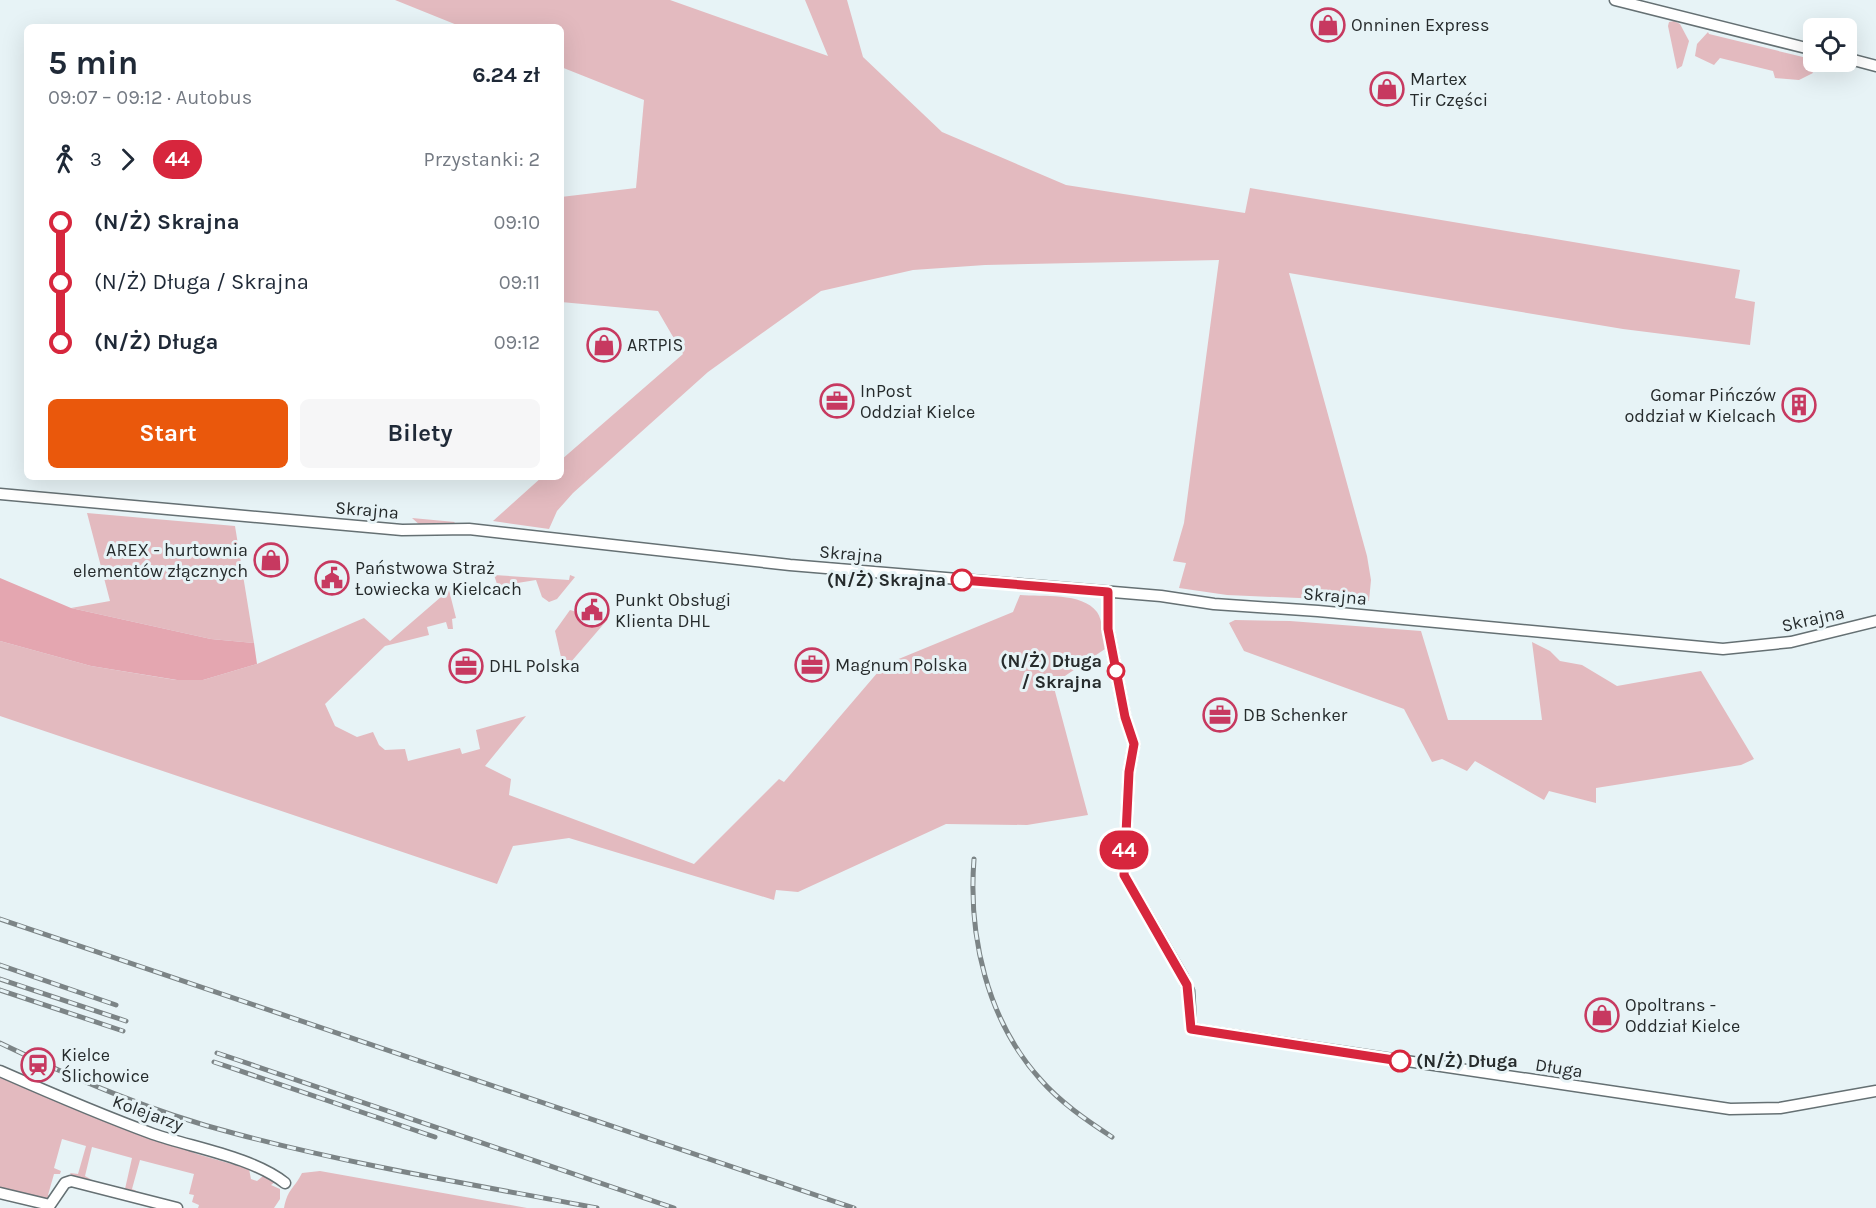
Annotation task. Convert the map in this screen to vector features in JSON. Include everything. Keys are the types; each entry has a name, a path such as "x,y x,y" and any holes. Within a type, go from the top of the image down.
{"street":[{"path":"1616,0 1803,47"},
{"path":"1857,61 1876,66"},
{"name":"Skrajna","path":"0,494 402,530 469,529 790,565 1723,649 1791,642 1876,621"},
{"name":"Długa","path":"1108,592 1108,629 1125,717 1134,744 1129,772 1124,875 1187,985 1191,1029 1730,1109 1780,1108 1876,1091"},
{"name":"Kolejarzy","path":"0,1071 126,1124 241,1161 273,1174 285,1184"},
{"path":"0,1193 47,1205 55,1200 65,1183 71,1181 177,1208"}],"shaded area":[{"path":"395,0 670,0 828,56 805,0 847,0 863,57 942,132 1066,185 1245,213 1250,188 1740,270 1735,298 1755,302 1750,345 1623,329 1289,273 1367,556 1371,580 1369,601 1227,595 1179,588 1186,563 1173,561 1184,523 1219,260 985,265 913,270 821,291 708,372 573,493 557,511 549,529 493,521 539,480 564,480 564,457 683,354 658,311 564,302 564,197 636,188 644,100 564,68 564,24 455,24"},
{"path":"1674,21 1680,24 1689,41 1682,66 1677,69 1668,26 1669,22"},
{"path":"1708,32 1803,57 1803,72 1813,73 1799,80 1775,78 1773,71 1720,58 1714,65 1695,56 1697,44"},
{"path":"87,513 235,526 254,643 211,639 71,608 110,601"},
{"path":"412,518 455,522 421,526"},
{"path":"494,575 569,580 570,575 575,577 557,599 549,602 542,597 536,580 499,586 502,599"},
{"path":"0,578 71,608 211,639 254,643 257,664 203,680 177,680 91,666 0,641"},
{"path":"449,590 456,618 452,619 453,629 448,629 446,622 427,627 429,635 385,646 325,704 335,726 357,737 373,732 379,745 385,750 405,749 408,761 460,748 462,754 480,749 476,730 526,716 485,766 511,779 509,795 694,864 779,779 784,782 884,665 1013,612 1020,595 1072,598 1082,601 1099,615 1105,649 1053,684 1088,815 1027,825 946,824 798,892 776,890 774,900 569,838 513,846 497,884 0,716 0,641 91,666 176,680 203,680 257,664 364,618 390,641"},
{"path":"570,610 580,613 592,623 601,613 608,619 564,670 555,631"},
{"path":"1235,620 1290,621 1421,631 1448,720 1542,720 1532,642 1550,651 1560,661 1582,665 1617,686 1701,671 1754,759 1741,765 1596,788 1596,803 1549,791 1544,800 1475,761 1467,771 1442,759 1432,762 1404,709 1244,651 1229,623"},
{"path":"0,1077 197,1154 249,1169 251,1179 257,1181 263,1176 275,1182 271,1185 280,1189 280,1199 274,1208 198,1208 199,1205 192,1202 194,1195 189,1194 194,1174 140,1160 132,1189 139,1192 125,1189 132,1158 92,1147 85,1176 92,1180 72,1176 70,1173 78,1174 86,1146 62,1139 54,1168 61,1171 60,1174 54,1174 48,1195 53,1197 49,1200 0,1188"},
{"path":"320,1171 527,1208 284,1208 289,1192 302,1173"}],"railway":[{"path":"974,859 974,918 978,947 994,1004 1006,1031 1040,1079 1074,1110 1112,1137"},
{"path":"0,919 854,1208"},
{"path":"0,965 116,1005"},
{"path":"0,979 126,1021"},
{"path":"0,990 123,1031"},
{"path":"0,1043 114,1094 203,1125 369,1165 597,1208"},
{"path":"217,1053 674,1208"},
{"path":"214,1062 435,1137"}],"bus line":[{"name":"44","path":"962,580 1108,592 1108,629 1125,717 1134,744 1129,766 1129,798 1123,854 1124,875 1129,888 1184,977 1189,992 1191,1029 1400,1061"}],"place":[{"name":"Onninen Express","path":"1328,25"},
{"name":"Martex Tir Części","path":"1387,89"},
{"name":"ARTPIS","path":"604,345"},
{"name":"InPost Oddział Kielce","path":"837,401"},
{"name":"Gomar Pińczów oddział w Kielcach","path":"1799,405"},
{"name":"AREX - hurtownia elementów złącznych","path":"271,560"},
{"name":"Państwowa Straż Łowiecka w Kielcach","path":"332,578"},
{"name":"(N/Ż) Skrajna","path":"962,580"},
{"name":"Punkt Obsługi Klienta DHL","path":"592,610"},
{"name":"Magnum Polska","path":"812,665"},
{"name":"DHL Polska","path":"466,666"},
{"name":"(N/Ż) Długa / Skrajna","path":"1116,671"},
{"name":"DB Schenker","path":"1220,715"},
{"name":"Opoltrans - Oddział Kielce","path":"1602,1015"},
{"name":"(N/Ż) Długa","path":"1400,1061"},
{"name":"Kielce Ślichowice","path":"38,1065"}]}
